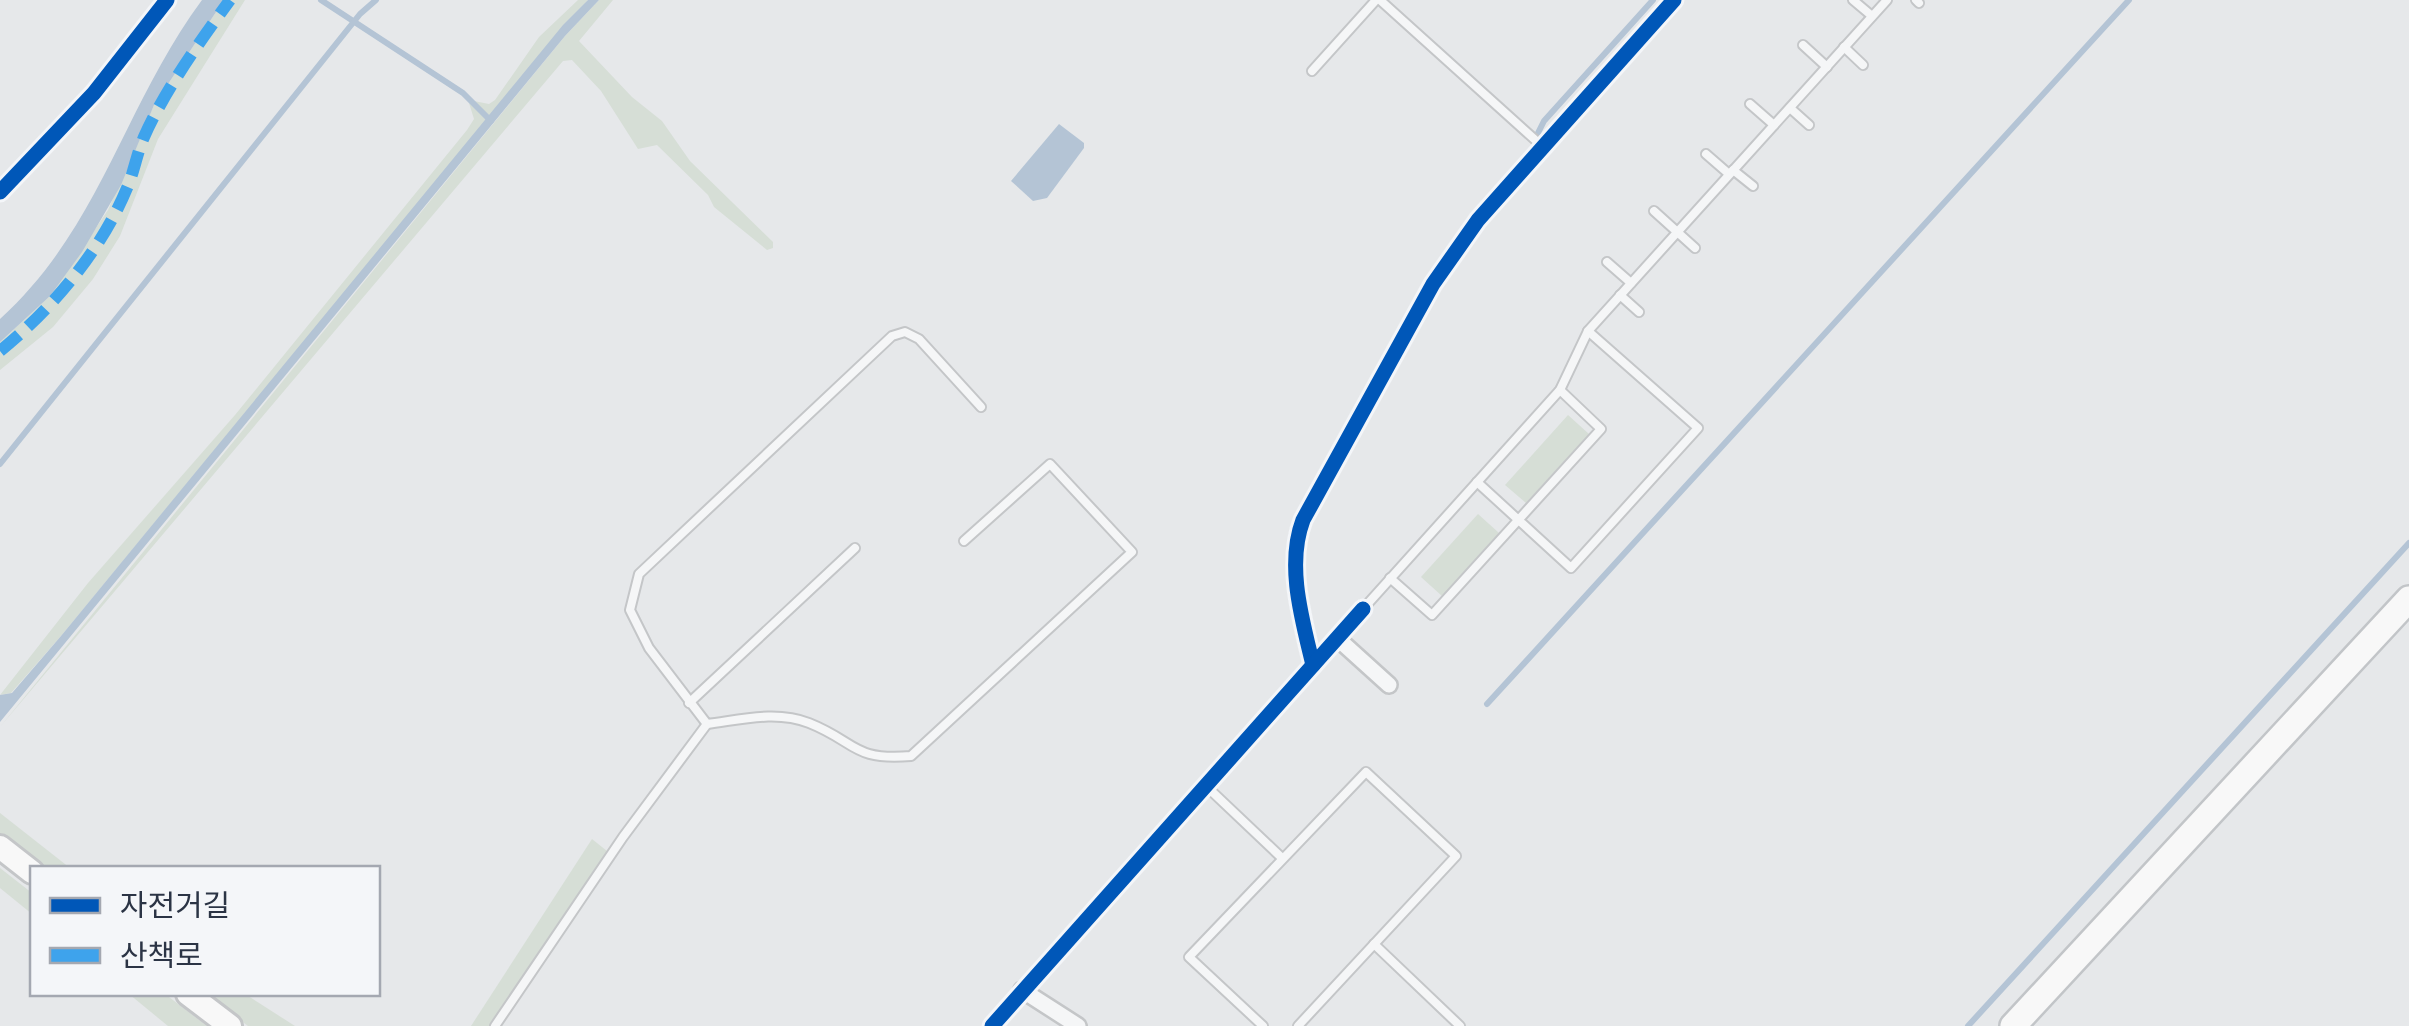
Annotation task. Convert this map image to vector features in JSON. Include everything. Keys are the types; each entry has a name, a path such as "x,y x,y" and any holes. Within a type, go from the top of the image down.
{"main road":[{"path":"2013,1026 2409,599"},
{"path":"0,847 30,870"},
{"path":"191,996 230,1026"}],"street":[{"path":"0,192 94,93 168,0"},
{"path":"1313,665 1301,615 1294,543 1303,520 1433,284 1495,199 1674,0"},
{"path":"992,1026 1362,609"},
{"path":"1336,638 1389,685"},
{"path":"1022,990 1052,1019 1078,1026"}],"lane":[{"path":"1312,71 1378,0 1542,146"},
{"path":"1853,0 1872,16"},
{"path":"1362,609 1560,390 1588,331 1887,0"},
{"path":"1803,46 1827,67"},
{"path":"1844,47 1863,65"},
{"path":"1750,104 1774,125"},
{"path":"1790,108 1809,126"},
{"path":"1706,154 1753,186"},
{"path":"1654,212 1695,248"},
{"path":"1607,262 1631,283"},
{"path":"1620,295 1639,312"},
{"path":"1477,482 1571,568 1698,428 1588,331"},
{"path":"707,724 648,648 630,610 640,574 892,336 904,332 919,339 980,407"},
{"path":"1390,578 1432,614 1518,520 1600,429 1560,390"},
{"path":"496,1026 623,837 707,724 773,716 808,722 874,759 911,756 1132,552 1050,464 964,541"},
{"path":"689,703 856,548"},
{"path":"1263,1026 1189,957 1366,772 1456,856 1298,1026"},
{"path":"1205,785 1282,858"},
{"path":"1374,944 1460,1026"}],"shaded area":[{"path":"224,0 245,0 158,139 120,236 93,279 53,327 0,370 0,342 50,296 108,210 154,105"},
{"path":"578,0 588,0 490,117 474,101 489,104 495,100 539,37"},
{"path":"599,0 613,0 579,41 632,97 662,121 690,161 773,242 773,248 767,250 714,207 708,195 657,145 638,149 601,91 572,60 563,61 0,727 565,36"},
{"path":"469,103 487,120 61,636 11,693 0,695 88,583 235,415 467,130 474,119"},
{"path":"1568,415 1589,434 1526,503 1505,485"},
{"path":"1478,514 1499,533 1442,596 1421,577"},
{"path":"0,813 67,866 40,866 0,835"},
{"path":"592,839 607,851 489,1026 471,1026"},
{"path":"0,868 30,891 30,912 0,888"},
{"path":"131,996 168,996 207,1026 168,1026"},
{"path":"209,996 248,996 295,1026 248,1026"}],"water":[{"path":"202,0 224,0 154,105 121,185 82,252 50,296 0,342 0,319 63,245 151,82"},
{"path":"588,0 599,0 565,36 0,722 0,695 12,693 61,636 563,25"},
{"path":"1059,124 1084,143 1084,148 1047,198 1033,201 1011,181"}],"waterway":[{"path":"321,0 463,93 491,121"},
{"path":"0,464 360,14 376,0"},
{"path":"1538,133 1544,121 1653,0"},
{"path":"1487,704 2129,0"},
{"path":"1968,1026 2409,543"}],"marked path":[{"path":"0,351 56,298 104,234 162,101 230,0"}],"cycle path":[{"path":"0,192 94,93 167,0"},
{"path":"1313,665 1296,574 1303,520 1433,284 1478,220 1674,0"},
{"path":"992,1026 1363,609"}]}
